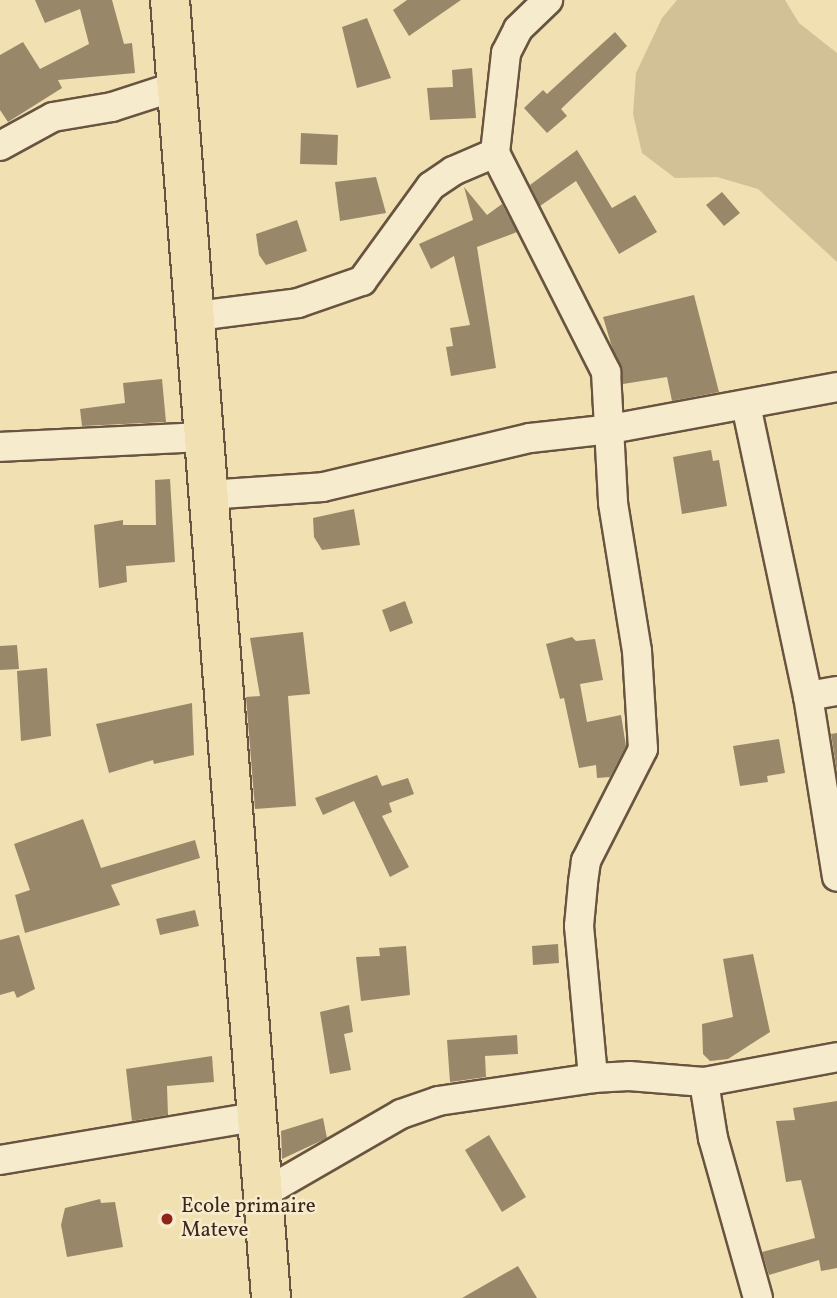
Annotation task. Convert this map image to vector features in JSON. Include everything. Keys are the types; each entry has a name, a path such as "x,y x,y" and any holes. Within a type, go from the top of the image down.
{"highway":[{"path":"170,0 180,85 207,495 259,1196 271,1298"}],"street":[{"path":"548,0 519,29 506,53 495,153 606,372 611,429 612,503 637,651 644,738 640,760 586,861 579,926 593,1078"},
{"path":"0,146 53,117 112,107 180,85"},
{"path":"197,316 298,303 362,281 431,186 460,167 495,153"},
{"path":"207,495 323,487 530,438 611,429 837,387"},
{"path":"746,405 808,696 837,877"},
{"path":"0,447 204,437"},
{"path":"808,696 837,691"},
{"path":"259,1196 401,1114 479,1091 629,1076 704,1082 837,1057"},
{"path":"704,1082 713,1138 758,1298"},
{"path":"0,1160 254,1116"}],"shaded area":[{"path":"677,0 785,0 799,23 837,53 837,262 758,189 717,177 675,178 642,153 633,114 636,73 662,18"}],"building":[{"path":"35,0 112,0 124,44 132,43 135,73 58,80 62,88 8,122 0,110 0,55 23,42 40,69 89,44 80,9 45,23"},
{"path":"407,0 461,0 409,36 393,10"},
{"path":"367,18 391,78 357,88 342,27"},
{"path":"615,32 627,46 561,109 567,116 547,133 524,108 543,90 547,94"},
{"path":"472,68 476,118 430,120 427,88 453,87 452,70"},
{"path":"301,133 338,135 337,165 300,164"},
{"path":"577,150 612,208 635,195 657,232 619,254 576,181 540,206 530,185"},
{"path":"376,177 386,213 340,221 335,182"},
{"path":"464,187 487,215 502,204 517,232 477,247 496,368 451,376 446,347 453,346 450,328 470,325 454,256 431,269 419,244 473,220"},
{"path":"722,192 740,213 724,226 706,205"},
{"path":"297,220 307,251 266,265 259,255 256,234"},
{"path":"694,295 719,392 672,401 667,377 623,384 603,317"},
{"path":"162,379 166,422 82,426 80,409 125,403 123,383"},
{"path":"711,450 713,461 719,460 727,506 682,514 673,457"},
{"path":"170,479 175,562 126,566 127,582 99,588 94,525 123,520 123,525 156,525 155,480"},
{"path":"354,509 360,545 322,550 314,537 313,518"},
{"path":"405,601 413,623 390,632 382,610"},
{"path":"303,632 310,694 288,696 296,806 255,809 246,697 260,696 250,638"},
{"path":"572,637 576,641 595,639 603,680 580,684 587,722 621,715 626,746 610,777 597,778 596,765 579,768 564,698 560,699 546,644"},
{"path":"17,645 19,669 0,670 0,646"},
{"path":"47,668 51,736 21,741 17,671"},
{"path":"192,703 194,755 154,764 153,760 109,773 96,724"},
{"path":"837,733 837,772 831,734"},
{"path":"779,739 785,773 767,776 768,782 740,786 733,746"},
{"path":"377,775 382,786 408,778 414,794 389,803 392,812 382,816 409,867 390,877 354,801 323,815 315,798"},
{"path":"83,819 101,868 195,840 200,858 111,885 120,905 25,933 15,895 30,890 14,844"},
{"path":"195,910 199,926 160,935 156,919"},
{"path":"19,935 35,989 17,998 14,991 0,995 0,940"},
{"path":"558,944 559,963 533,965 532,946"},
{"path":"406,946 410,995 361,1001 356,957 380,956 379,948"},
{"path":"753,954 770,1032 728,1059 710,1061 703,1054 702,1024 733,1017 723,959"},
{"path":"349,1005 353,1032 344,1034 351,1070 330,1074 320,1012"},
{"path":"517,1035 518,1054 485,1056 486,1077 450,1082 447,1040"},
{"path":"212,1056 214,1082 167,1086 168,1115 132,1121 126,1069"},
{"path":"837,1101 837,1268 821,1271 819,1260 769,1275 762,1252 815,1238 801,1180 786,1182 776,1121 795,1120 793,1108"},
{"path":"323,1118 327,1138 282,1159 281,1131"},
{"path":"489,1135 526,1197 502,1212 465,1150"},
{"path":"100,1199 101,1203 115,1202 123,1247 67,1257 61,1225 65,1208"},
{"path":"518,1266 537,1298 462,1298"}],"place":[{"name":"Ecole primaire Mateve","path":"167,1219"}]}
